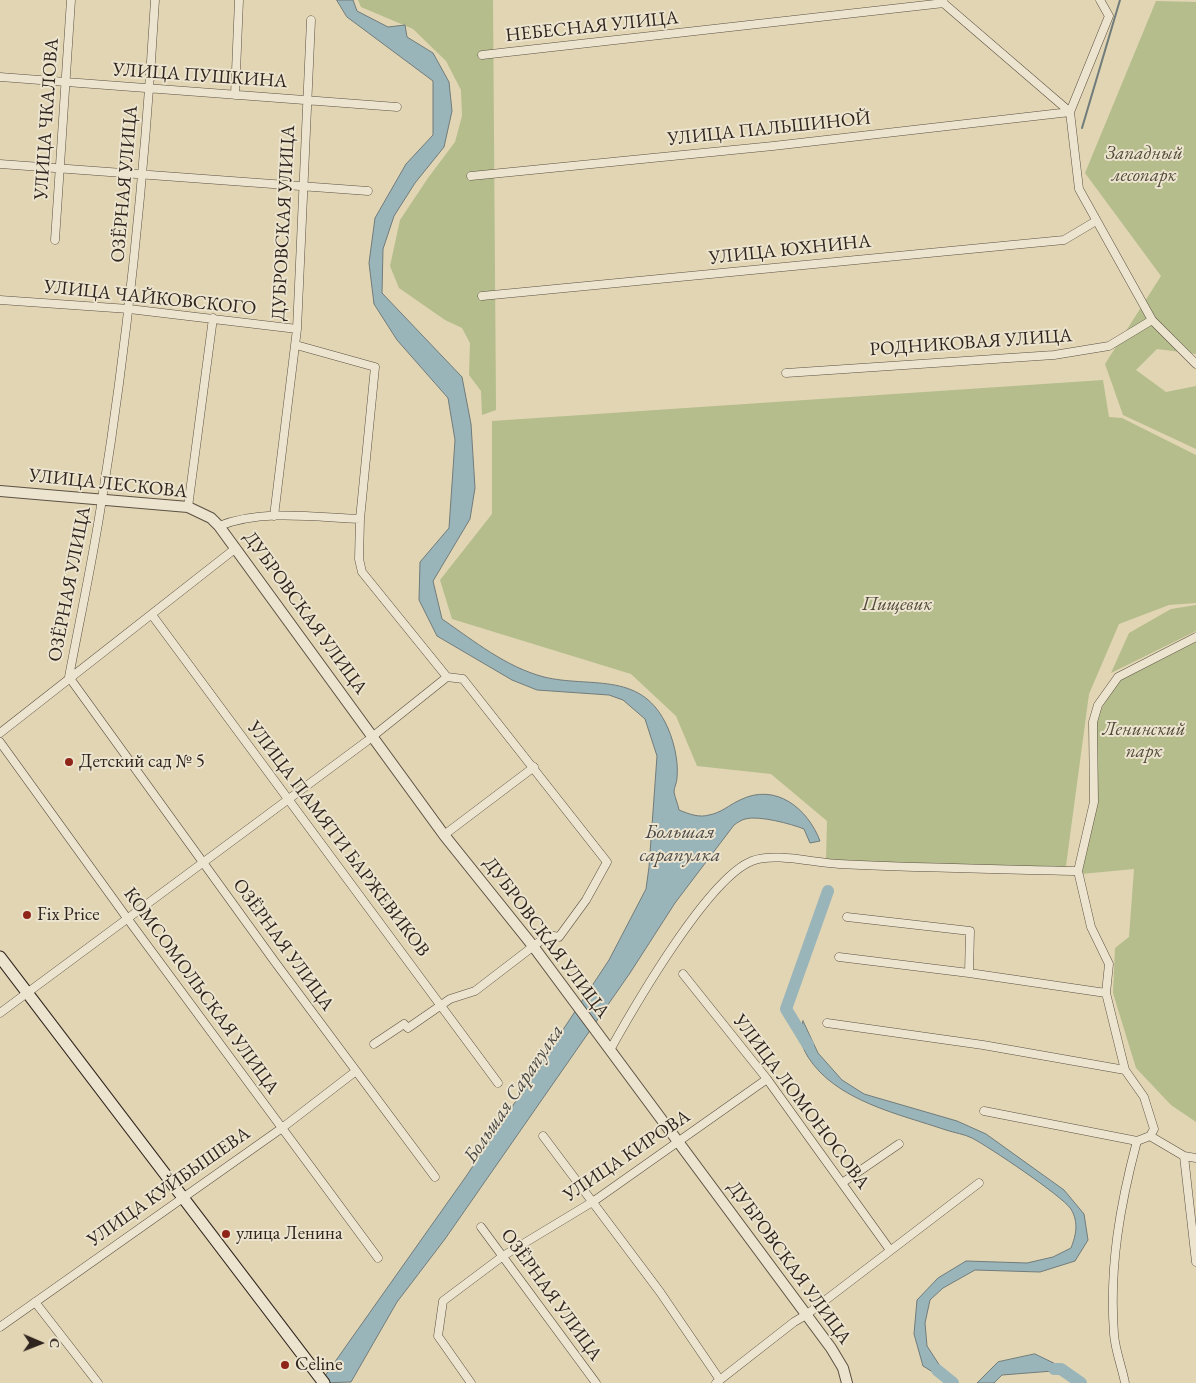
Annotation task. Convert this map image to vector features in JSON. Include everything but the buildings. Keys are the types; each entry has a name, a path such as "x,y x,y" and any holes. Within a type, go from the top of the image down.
{"main road":[{"path":"0,957 324,1383"}],"street":[{"name":"УЛИЦА ЧКАЛОВА","path":"55,240 71,0"},
{"name":"ОЗЁРНАЯ УЛИЦА","path":"155,0 144,176 129,309 102,499 69,677 202,862 435,1177"},
{"path":"235,95 238,0"},
{"path":"1100,0 1108,16 1070,112 1079,189 1152,320 1196,364"},
{"path":"942,2 1070,112"},
{"name":"НЕБЕСНАЯ УЛИЦА","path":"482,56 942,2"},
{"name":"ДУБРОВСКАЯ УЛИЦА","path":"274,516 296,345 311,20"},
{"name":"УЛИЦА ПУШКИНА","path":"0,77 397,107"},
{"name":"УЛИЦА ПАЛЬШИНОЙ","path":"471,176 773,146 1070,112"},
{"path":"0,164 368,191"},
{"name":"УЛИЦА ЮХНИНА","path":"482,296 1064,240 1096,221"},
{"name":"УЛИЦА ЧАЙКОВСКОГО","path":"0,300 129,309 297,329"},
{"path":"188,507 213,318"},
{"name":"РОДНИКОВАЯ УЛИЦА","path":"786,372 1054,355 1108,346 1152,320"},
{"path":"296,345 374,367 360,519 359,559 362,572 447,677 463,679 608,862 586,900 559,936 548,935 475,991 450,999 408,1028 404,1024 374,1044"},
{"name":"УЛИЦА ЛЕСКОВА","path":"0,491 188,507 210,518"},
{"path":"219,526 237,519 274,516 360,519"},
{"name":"ДУБРОВСКАЯ УЛИЦА","path":"210,518 219,526 236,548 444,835 533,946 806,1314 843,1368 847,1383"},
{"path":"0,732 236,548"},
{"name":"УЛИЦА ПАМЯТИ БАРЖЕВИКОВ","path":"152,615 498,1083"},
{"path":"984,1111 1137,1141 1150,1136 1154,1129 1144,1098 1125,1070 1106,993 1109,964 1091,928 1078,871 1094,802 1093,722 1098,705 1118,677 1196,637"},
{"path":"0,1013 373,737 447,677"},
{"name":"КОМСОМОЛЬСКАЯ УЛИЦА","path":"0,742 126,918 378,1258"},
{"path":"444,835 534,768"},
{"path":"607,1047 704,905 733,874 751,861 770,858 838,864 1078,871"},
{"path":"847,918 970,931 969,973"},
{"path":"839,957 969,973 1106,993"},
{"name":"УЛИЦА ЛОМОНОСОВА","path":"683,974 767,1079 890,1250"},
{"path":"827,1023 974,1044 1125,1070"},
{"name":"УЛИЦА КУЙБЫШЕВА","path":"0,1327 282,1128 356,1071"},
{"name":"УЛИЦА КИРОВА","path":"503,1256 594,1201 767,1079"},
{"path":"543,1136 594,1201 718,1382 794,1322 979,1183"},
{"path":"1150,1136 1184,1156 1196,1158"},
{"path":"1125,1383 1114,1336 1112,1268 1122,1197 1137,1141"},
{"path":"842,1183 899,1144"},
{"path":"1184,1156 1196,1262"},
{"name":"ОЗЁРНАЯ УЛИЦА","path":"481,1227 596,1383"},
{"path":"471,1383 438,1336 443,1301 503,1256"},
{"path":"34,1302 94,1382"}],"green space":[{"path":"358,0 493,0 496,410 482,415 481,391 469,375 470,343 462,328 445,320 399,288 390,266 400,220 455,142 462,116 461,90 446,61 413,29 361,7"},
{"name":"Западный лесопарк","path":"1156,1 1196,2 1196,354 1157,349 1136,370 1166,392 1196,386 1196,449 1123,415 1105,364 1161,276 1085,173"},
{"name":"Пищевик","path":"1103,380 1109,417 1122,418 1196,455 1196,603 1169,605 1119,624 1089,694 1065,873 826,859 827,821 771,774 697,766 676,716 631,674 452,619 440,580 492,514 492,421"},
{"path":"1196,605 1196,631 1111,673 1129,633 1171,609"},
{"name":"Ленинский парк","path":"1196,641 1196,1122 1171,1105 1136,1068 1113,993 1115,948 1129,937 1134,869 1081,874 1094,813 1092,725 1118,680"}],"water":[{"name":"Большая сарапулка","path":"337,0 353,0 357,11 388,27 405,25 407,37 433,53 449,82 452,111 444,147 415,183 394,216 383,249 382,293 462,377 471,424 475,488 470,519 433,581 442,619 503,660 530,673 561,680 612,684 627,688 641,695 654,706 671,735 677,764 677,780 674,792 679,810 705,816 717,813 753,795 766,794 789,802 799,809 815,829 820,841 810,843 804,829 775,821 751,818 744,819 734,825 675,903 630,973 445,1239 397,1302 351,1382 320,1383 467,1175 609,960 646,889 657,756 645,719 623,700 609,695 537,690 512,680 437,636 419,600 420,562 449,528 455,440 448,398 397,340 374,304 369,263 375,218 406,164 433,135 433,81 347,17"},
{"path":"803,1021 818,1053 842,1080 864,1094 957,1121 986,1134 1064,1190 1084,1214 1088,1240 1075,1261 1040,1272 975,1270 943,1288 930,1300 925,1323 927,1346 951,1383 923,1366 914,1334 917,1300 938,1278 966,1261 1027,1263 1053,1257 1071,1248 1076,1229 1074,1214 1065,1202 1040,1183 972,1138 870,1104 835,1085 820,1072 806,1053 800,1035"},
{"path":"1035,1354 1070,1371 1066,1378 1053,1371 1002,1375 994,1383 977,1383 998,1362"}],"waterway":[{"path":"1082,128 1120,0"},
{"name":"Большая Сарапулка","path":"808,1045 786,1009 828,891"},
{"name":"Большая Сарапулка","path":"1054,1369 1061,1369 1081,1383"},
{"name":"Большая Сарапулка","path":"937,1370 953,1383"}],"place":[{"name":"Детский сад № 5","path":"69,762"},
{"name":"Fix Price","path":"27,915"},
{"name":"улица Ленина","path":"226,1234"},
{"name":"Celine","path":"285,1365"}]}
